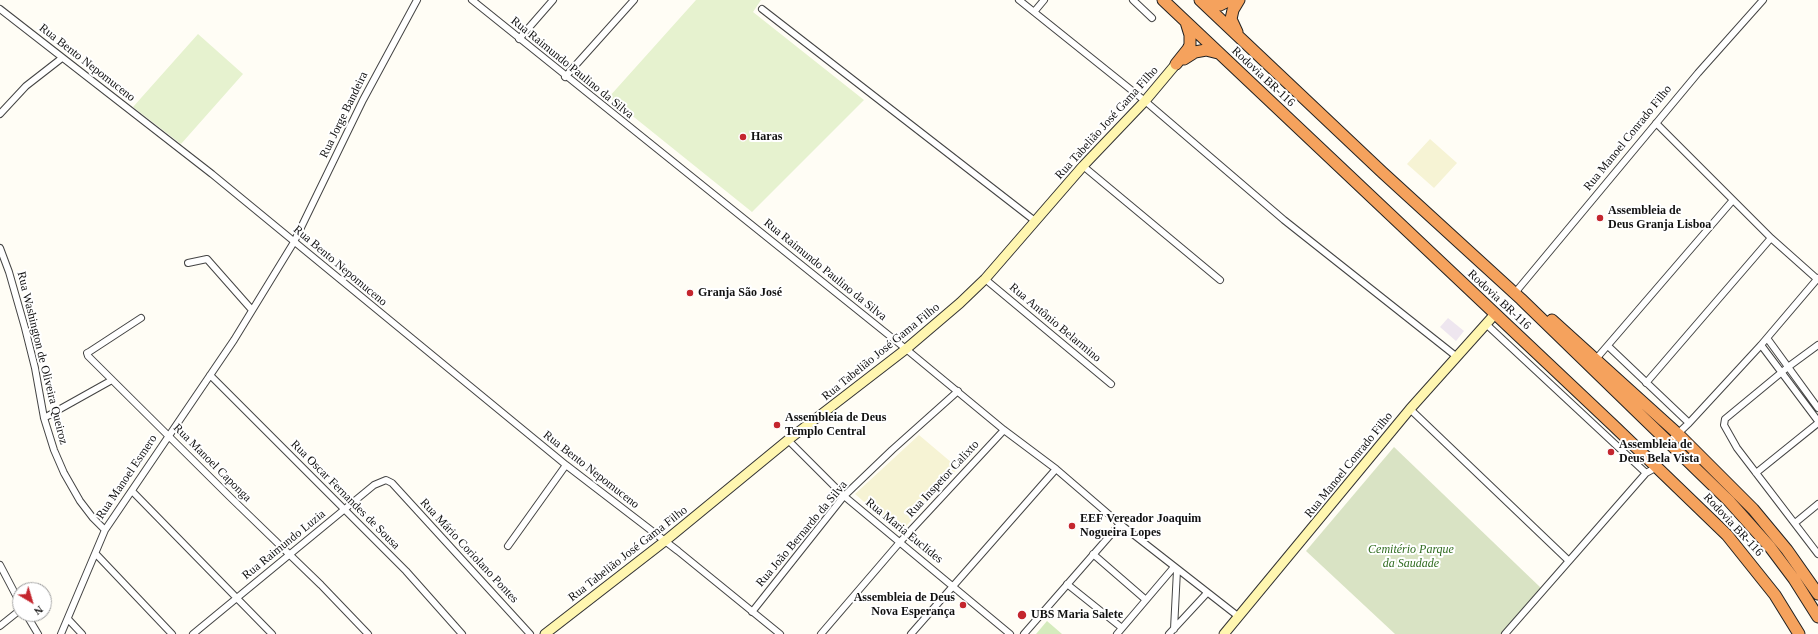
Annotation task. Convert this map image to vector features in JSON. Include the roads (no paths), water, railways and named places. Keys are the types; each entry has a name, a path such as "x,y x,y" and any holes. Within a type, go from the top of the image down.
{"highway":[{"name":"Rodovia BR-116","path":"1163,0 1657,467 1741,550 1775,595 1799,634"},
{"path":"1201,1 1220,5 1230,0"},
{"path":"1239,0 1233,10 1231,19 1240,38"},
{"name":"Rodovia BR-116","path":"1201,1 1376,166 1518,296 1669,442 1747,520 1794,579 1818,617"},
{"path":"1176,64 1190,45 1190,35 1186,22"},
{"path":"1176,64 1195,52 1206,50 1219,53"},
{"path":"1518,296 1552,320 1596,358 1678,434 1767,525 1818,594"}],"street":[{"name":"Rua Jorge Bandeira","path":"294,242 362,100 417,0"},
{"name":"Rua Raimundo Paulino da Silva","path":"472,0 565,77 906,349 1004,430 1056,469 1120,524 1239,617"},
{"path":"519,39 553,0"},
{"path":"565,77 634,0"},
{"path":"1019,0 1145,100 1284,220 1457,357"},
{"path":"1034,12 1044,0"},
{"path":"1132,0 1152,18"},
{"name":"Rua Manoel Conrado Filho","path":"1518,296 1656,123 1763,0"},
{"name":"Rua Bento Nepomuceno","path":"0,9 212,174 566,465 665,541 780,634"},
{"path":"762,9 1034,221"},
{"path":"0,114 26,86 62,58"},
{"name":"Rua Tabelião José Gama Filho","path":"545,634 665,541 788,440 906,349 960,303 985,279 1034,221 1176,64"},
{"path":"1656,123 1771,238 1817,278 1761,345 1689,423 1669,442"},
{"path":"1083,166 1220,280"},
{"path":"1596,358 1608,346 1733,200"},
{"path":"1646,383 1771,238"},
{"name":"Rua Manoel Esmero","path":"61,634 105,530 210,375 294,242"},
{"name":"Rua Washington de Oliveira Queiroz","path":"0,248 9,272 27,335 35,368 44,418 54,450 64,473 88,512 105,530"},
{"path":"188,263 207,259 252,310"},
{"name":"Rua Antônio Belarmino","path":"985,279 1111,384"},
{"name":"Rua Manoel Conrado Filho","path":"1224,634 1410,409 1495,314"},
{"name":"Rua Manoel Caponga","path":"141,318 87,353 88,356 338,601 368,634"},
{"path":"1486,324 1646,473"},
{"path":"1767,338 1818,408"},
{"path":"1756,474 1818,422 1761,345"},
{"path":"1818,345 1788,367 1725,419 1724,422 1730,438 1818,554"},
{"path":"1608,346 1689,423"},
{"name":"Rua Oscar Fernandes de Sousa","path":"210,375 406,571 462,634"},
{"path":"44,418 112,380"},
{"name":"Rua João Bernardo da Silva","path":"752,612 844,496 892,450 958,391"},
{"path":"1410,409 1569,561"},
{"name":"Rua Inspetor Calixto","path":"821,634 900,542 1004,430"},
{"name":"Rua Maria Euclides","path":"788,440 844,496 1010,634"},
{"path":"508,546 566,465"},
{"path":"1505,634 1646,473 1657,467"},
{"path":"911,634 1056,469"},
{"name":"Rua Raimundo Luzia","path":"193,634 378,482 386,480 392,483"},
{"name":"Rua Mário Coriolano Pontes","path":"392,483 530,634"},
{"path":"132,491 272,634"},
{"path":"1795,523 1818,504"},
{"path":"1024,634 1120,524"},
{"path":"96,554 172,634"},
{"path":"1093,554 1146,600"},
{"path":"0,565 12,588"},
{"path":"1117,634 1176,568"},
{"path":"1174,629 1176,568"},
{"path":"1067,584 1122,628"},
{"path":"1169,634 1207,593"},
{"path":"0,626 12,616"},
{"path":"68,618 82,634"},
{"path":"31,622 38,634"}],"place":[{"name":"Haras","path":"743,137"},
{"name":"Assembleia de Deus Granja Lisboa","path":"1600,218"},
{"name":"Granja São José","path":"690,293"},
{"name":"Assembleia de Deus Templo Central","path":"777,425"},
{"name":"Assembleia de Deus Bela Vista","path":"1611,452"},
{"name":"EEF Vereador Joaquim Nogueira Lopes","path":"1072,526"},
{"name":"Assembleia de Deus Nova Esperança","path":"963,605"},
{"name":"UBS Maria Salete","path":"1022,615"}],"park label":[{"name":"Cemitério Parque da Saudade","path":"1411,557"}]}
